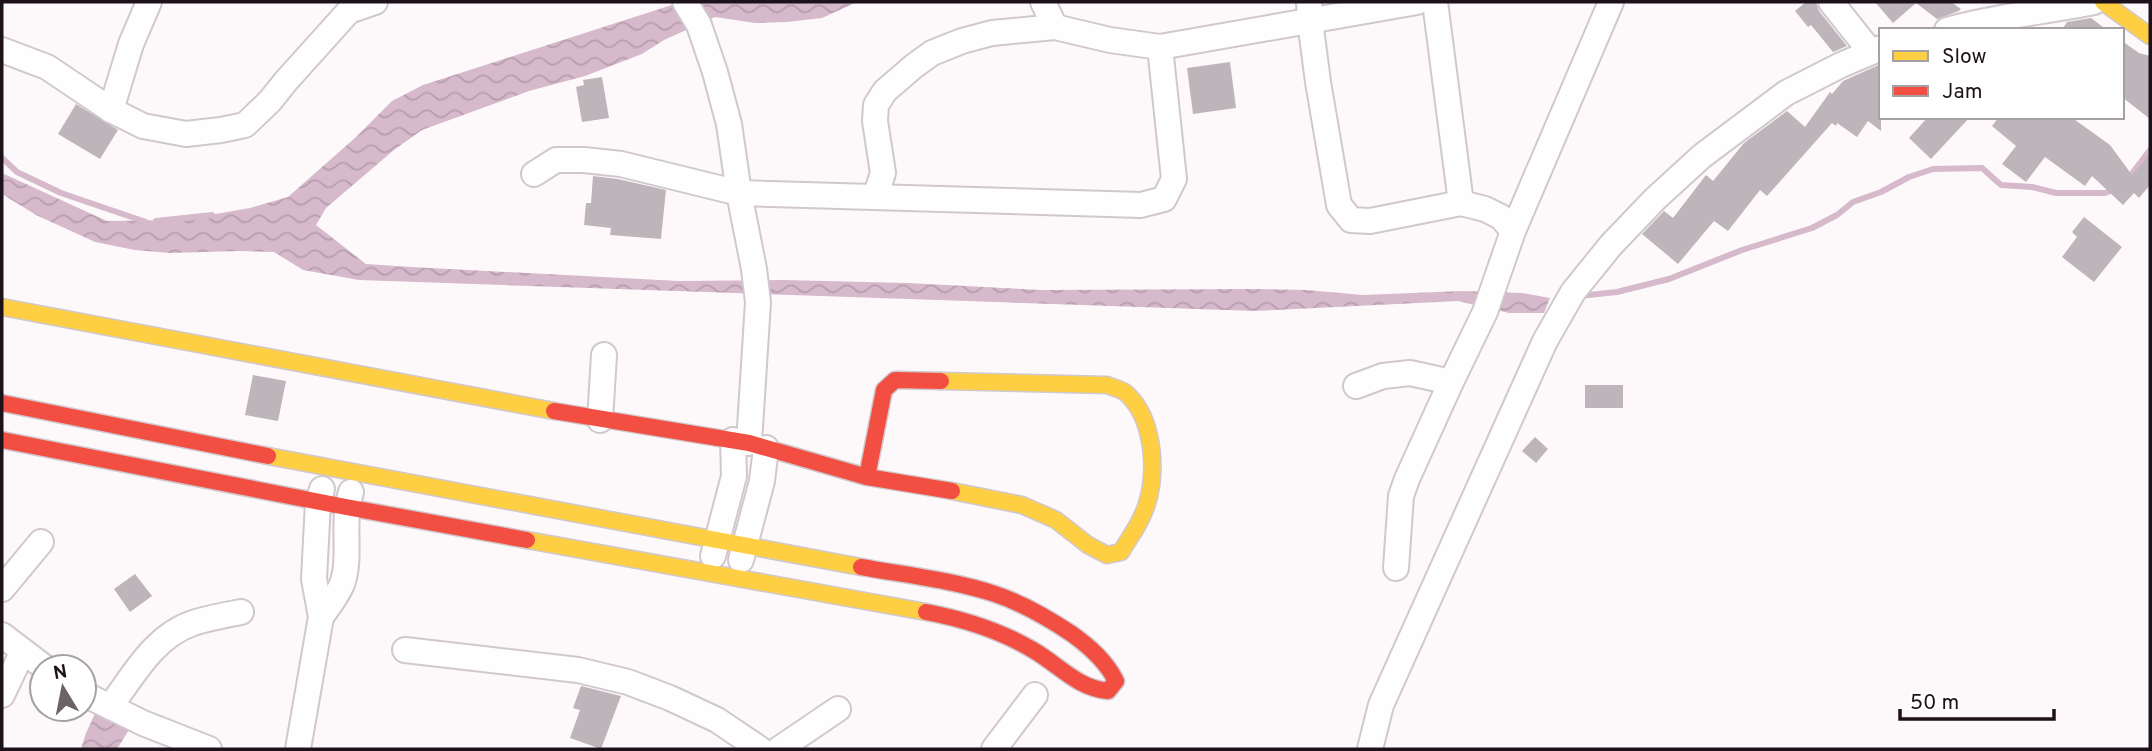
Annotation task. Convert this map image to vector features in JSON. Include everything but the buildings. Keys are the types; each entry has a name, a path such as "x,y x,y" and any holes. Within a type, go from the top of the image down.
{"street":[{"path":"111,110 136,31 149,2"},
{"path":"2,50 47,67 111,110 143,126 186,134 245,125 270,102 348,6 375,2"},
{"path":"685,2 699,25 729,124 758,302 750,444 762,481 736,578"},
{"path":"1043,2 1055,27"},
{"path":"875,197 883,173 875,121 876,105 885,91 932,53 962,41 992,33 1055,27 1110,40 1160,47 1310,12 1417,2"},
{"path":"1435,2 1461,203"},
{"path":"1396,568 1401,496 1407,479 1485,312 1513,231 1611,2"},
{"path":"1370,749 1381,705 1545,341 1568,300 1611,245 1655,199 1702,156 1786,93 1875,49 1831,2"},
{"path":"1955,28 2005,16 2094,2"},
{"path":"2103,2 2150,36"},
{"path":"1310,12 1339,205 1351,220 1370,221 1461,203 1485,209 1501,217 1513,231"},
{"path":"534,174 556,160 584,160 621,164 739,193 1141,205 1164,200 1174,178 1160,47"},
{"path":"2,307 600,420 750,444 867,477 1022,505 1056,520 1088,545 1107,555 1121,552 1144,513 1152,484 1151,446 1140,410 1125,392 1107,385 895,380 884,390 867,477"},
{"path":"600,420 604,355"},
{"path":"1356,386 1383,376 1410,373 1451,382"},
{"path":"2,403 329,468 945,582 999,596 1050,620 1091,649 1114,674 1116,681 1108,691 1096,690 1069,677 1034,650 990,629 937,614 318,502 2,440"},
{"path":"708,573 734,476 750,444"},
{"path":"298,749 321,617 314,579 318,502 329,468"},
{"path":"321,617 341,587 345,573 346,507 356,473"},
{"path":"2,589 41,542"},
{"path":"110,707 151,651 163,640 191,624 241,612"},
{"path":"2,635 28,657"},
{"path":"405,650 579,670 628,682 716,720 760,749"},
{"path":"2,695 22,653"},
{"path":"1003,746 1035,695"},
{"path":"98,701 143,723 209,749"},
{"path":"779,749 838,709"}],"water":[{"path":"681,2 857,2 822,18 787,22 755,23 715,17 664,40 642,54 585,76 529,91 422,130 394,150 326,208 316,225 366,264 411,267 679,281 908,283 1042,290 1306,290 1363,295 1462,291 1522,293 1550,298 1544,313 1509,313 1458,301 1255,311 359,280 303,270 274,252 170,253 135,250 95,242 36,215 2,194 2,173 107,221 181,220 250,208 288,197 392,101 423,85"},
{"path":"98,707 134,722 117,749 81,749 91,723 98,723"}],"waterway":[{"path":"2127,180 2150,150"},
{"path":"2,158 17,172 61,193 146,222"},
{"path":"1579,296 1617,292 1669,279 1742,250 1812,228 1837,215 1853,202 1933,169 1982,168 2001,185 2032,187 2056,193 2105,193 2116,189"},
{"path":"156,221 212,215"}],"traffic: slow":[{"path":"2103,2 2150,36"},
{"path":"2,307 554,411"},
{"path":"941,381 1107,385 1125,392 1136,405 1144,419 1152,451 1151,485 1143,514 1121,552 1107,555 1088,545 1056,520 1022,505 952,491"},
{"path":"268,456 861,567"},
{"path":"527,540 926,612"}],"traffic: jam":[{"path":"867,477 884,390 895,380 941,381"},
{"path":"2,403 268,456"},
{"path":"554,411 749,443 867,477 952,491"},
{"path":"2,440 527,540"},
{"path":"861,567 962,585 1015,602 1079,639 1102,661 1116,681 1108,691 1097,689 1069,675 1033,650 995,631 926,612"}]}
